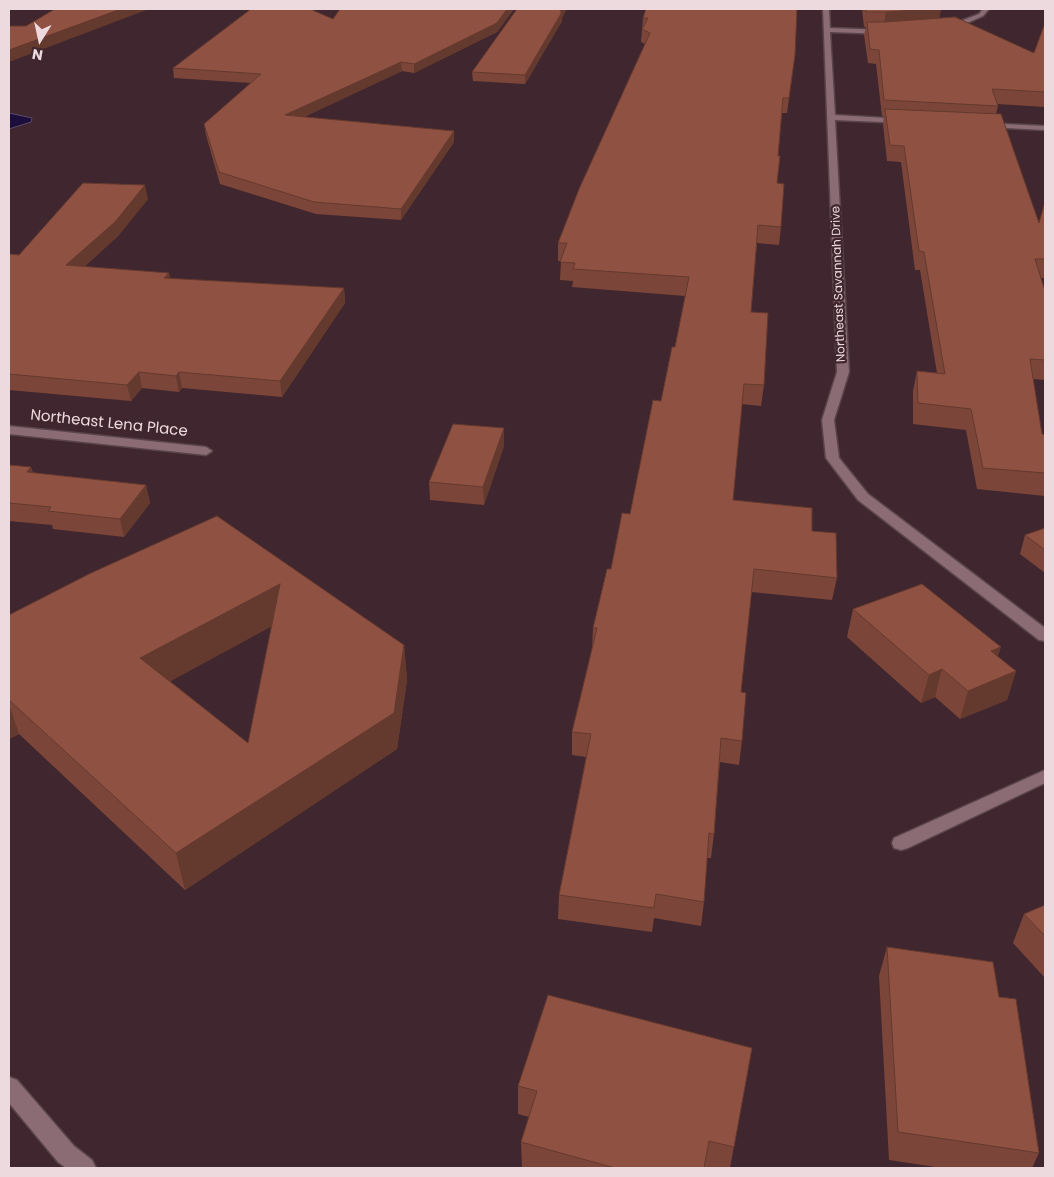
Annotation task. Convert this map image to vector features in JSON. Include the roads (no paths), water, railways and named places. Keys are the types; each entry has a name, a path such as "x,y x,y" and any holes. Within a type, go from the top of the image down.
{"street":[{"name":"Northeast Savannah Drive","path":"826,9 843,372 828,420 833,458 863,497 1045,636"},
{"path":"944,28 956,26 981,15 986,9"},
{"path":"828,30 892,32"},
{"path":"832,117 917,121"},
{"path":"976,124 1045,128"},
{"name":"Northeast Lena Place","path":"9,430 206,451"},
{"path":"901,843 1045,776"},
{"path":"9,1087 66,1154 84,1168"}]}
